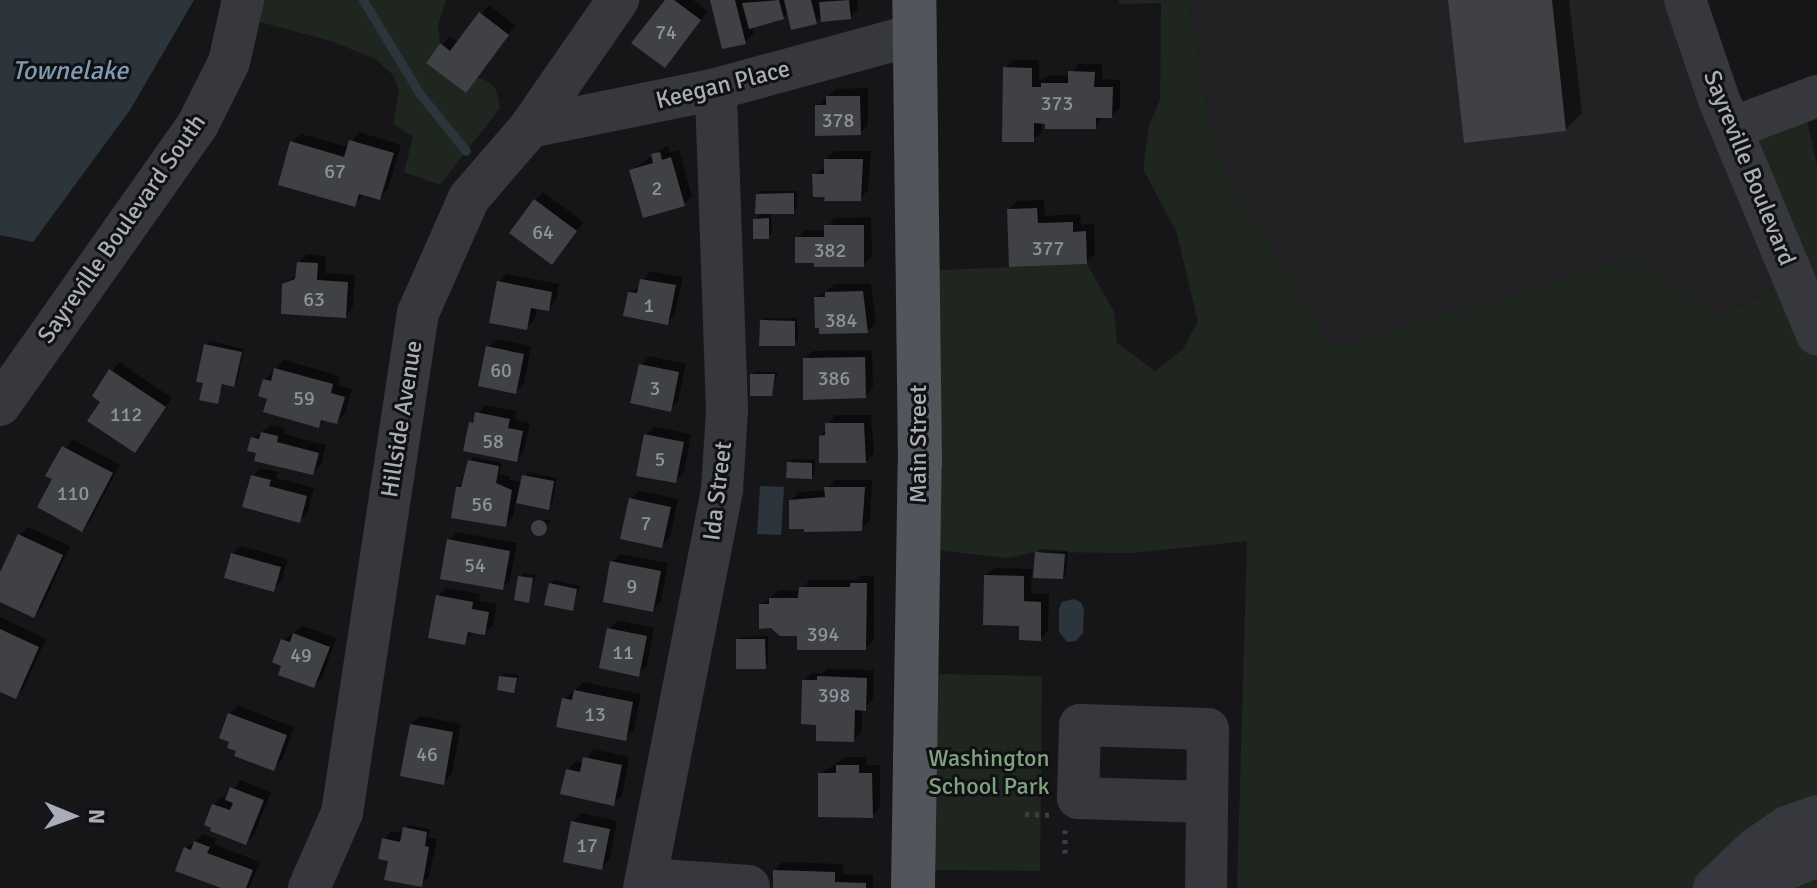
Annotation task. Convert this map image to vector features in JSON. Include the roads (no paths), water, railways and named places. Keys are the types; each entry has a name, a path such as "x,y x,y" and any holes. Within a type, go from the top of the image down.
{"main road":[{"name":"Main Street","path":"913,888 920,463 914,17"}],"street":[{"name":"Sayreville Boulevard South","path":"0,405 198,124 229,62 243,0"},
{"name":"Hillside Avenue","path":"309,888 342,813 418,313 469,198 530,127 618,0"},
{"name":"Sayreville Boulevard","path":"1685,0 1732,128 1817,334"},
{"name":"Keegan Place","path":"530,127 716,89 914,17"},
{"name":"Ida Street","path":"665,884 722,490 727,410 716,89"},
{"path":"1732,128 1817,96"},
{"path":"1206,802 1206,888"},
{"path":"1734,884 1787,827 1817,816"},
{"path":"1734,884 1770,876 1817,856"},
{"path":"665,884 749,886"}],"water":[{"name":"Townelake","path":"0,0 194,0 130,110 33,242 0,235"},
{"path":"760,486 784,487 781,535 757,534"},
{"path":"1073,599 1081,602 1084,609 1083,633 1076,641 1067,642 1059,632 1059,609 1062,602"}],"waterway":[{"path":"363,0 420,94 466,151"}],"park label":[{"name":"Washington School Park","path":"989,773"}]}
